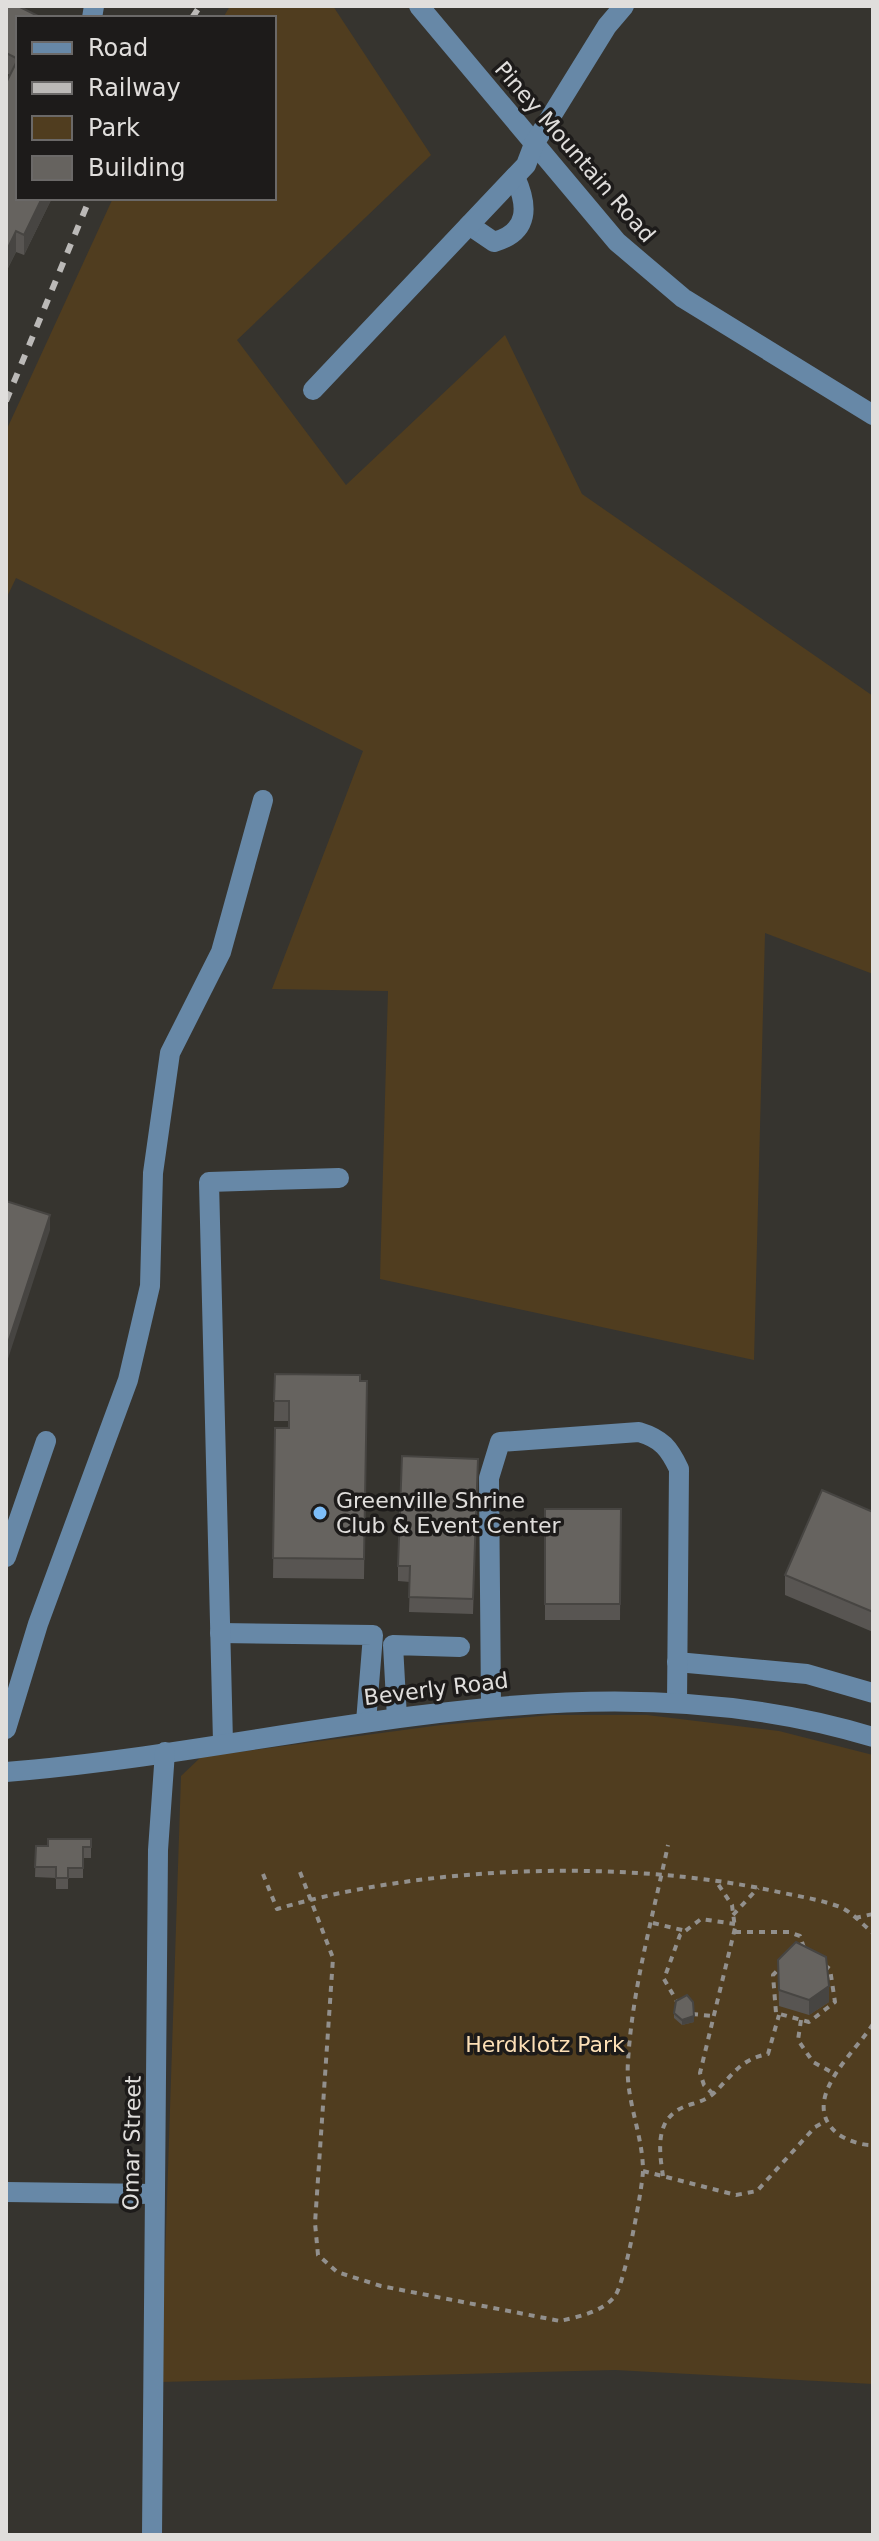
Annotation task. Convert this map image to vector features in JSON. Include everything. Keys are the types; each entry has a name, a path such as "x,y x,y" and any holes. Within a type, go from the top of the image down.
{"street":[{"name":"Piney Mountain Road","path":"419,6 617,242 658,279 766,352 873,415"},
{"path":"313,390 526,165 534,144 607,26 624,6"},
{"path":"469,225 494,242 514,234 522,224 526,210 515,177"},
{"path":"6,1729 38,1624 128,1380 150,1286 153,1173 170,1053 221,952 263,800"},
{"path":"223,1742 209,1182 339,1178"},
{"path":"491,1705 489,1478 500,1442 639,1432 658,1438 670,1448 679,1469 677,1703"},
{"path":"6,1557 46,1441"},
{"path":"220,1633 373,1635 366,1722"},
{"path":"397,1718 393,1645 460,1647"},
{"path":"677,1662 807,1674 873,1693"},
{"name":"Beverly Road","path":"6,1772 491,1705 541,1701 677,1703 777,1716 873,1737"},
{"name":"Omar Street","path":"152,2535 158,1850 165,1752"},
{"path":"6,2192 154,2194"}],"path":[{"path":"300,1872 333,1958 315,2223 318,2255 337,2272 381,2286 560,2321 588,2315 614,2297 625,2264 643,2171 631,2110 627,2064 668,1845"},
{"path":"263,1874 277,1909 311,1899 392,1885 495,1875 581,1870 662,1874 758,1888 843,1908 873,1933"},
{"path":"713,2094 704,2085 700,2073 735,1932 732,1905 716,1881"},
{"path":"733,1915 758,1888"},
{"path":"855,1918 873,1914"},
{"path":"713,2016 694,2015 678,2005 664,1979 680,1935 701,1919 735,1924"},
{"path":"652,1923 686,1931"},
{"path":"735,1932 789,1932 800,1936 805,1951 802,1961"},
{"path":"805,1951 830,1969 835,2002 809,2022 776,2013 773,1975 792,1955 805,1951"},
{"path":"663,2176 660,2139 666,2123 675,2112 713,2094 731,2071 752,2057 768,2054 779,2015"},
{"path":"801,2020 798,2040 813,2062 835,2074"},
{"path":"873,2024 835,2074 823,2103 826,2121 840,2136 873,2145"},
{"path":"643,2171 736,2195 757,2191 815,2127 826,2121"}],"green space":[{"path":"230,6 333,6 431,155 237,340 346,485 505,335 582,494 873,696 873,974 765,933 754,1360 380,1279 388,991 272,989 363,751 16,578 6,599 6,431 112,200 276,200 276,16 224,16"},
{"name":"Herdklotz Park","path":"551,1715 647,1715 779,1731 873,1755 873,2384 615,2370 161,2382 181,1776 201,1757 441,1725"}],"building":[{"path":"6,6 18,6 38,16 16,16 16,58 6,53"},
{"path":"16,63 16,200 41,200 24,235 16,231 6,252 6,83"},
{"path":"6,1201 50,1215 6,1349"},
{"name":"Greenville Shrine Club & Event Center","path":"275,1374 360,1375 360,1381 367,1381 364,1559 273,1558 275,1428 289,1428 289,1401 274,1401"},
{"path":"402,1456 478,1459 473,1599 409,1597 410,1566 398,1566"},
{"path":"822,1490 873,1512 873,1612 785,1575"},
{"path":"545,1509 621,1509 620,1604 545,1604"},
{"path":"48,1839 91,1839 91,1847 83,1847 83,1868 68,1868 68,1878 56,1878 56,1867 35,1867 36,1846 48,1846"},
{"path":"796,1942 826,1957 829,1986 809,2000 779,1990 778,1960"},
{"path":"687,1995 693,2002 694,2016 682,2020 674,2013 676,2001"}],"railway":[{"path":"193,16 200,6"},
{"path":"6,401 89,200"}],"place":[{"name":"Greenville Shrine Club & Event Center","path":"320,1513"}]}
